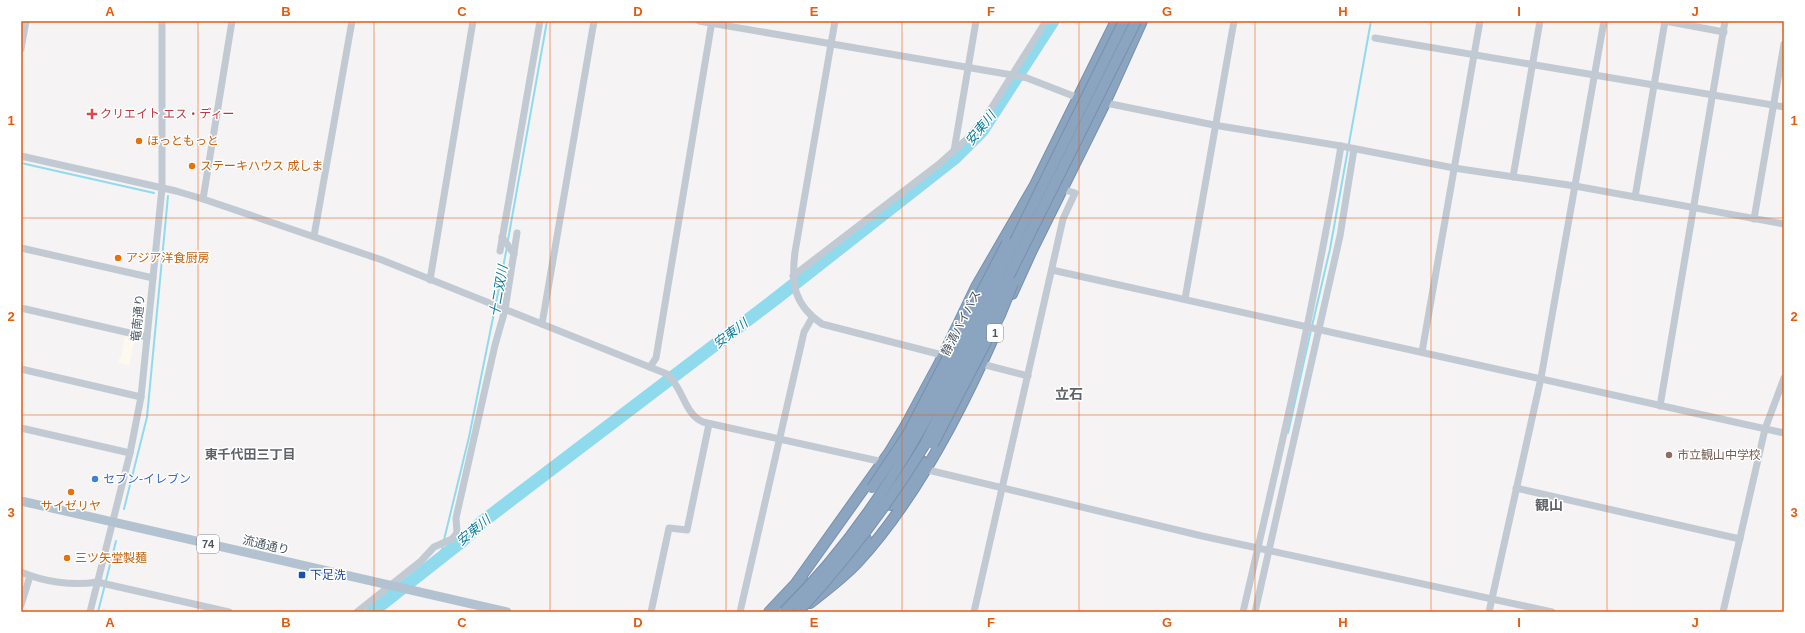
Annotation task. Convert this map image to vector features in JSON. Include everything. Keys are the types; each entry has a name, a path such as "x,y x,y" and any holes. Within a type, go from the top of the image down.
{"highway":[{"name":"1","path":"797,582 883,462 906,425 943,355 976,287 1034,186 1116,21"},
{"name":"静清バイパス","path":"784,612 828,565 853,534 897,471 938,399 1124,21"},
{"name":"静清バイパス","path":"799,612 862,537 921,451 1034,228 1127,38 1137,21"},
{"name":"1","path":"799,612 834,585 872,546 899,510 924,470 981,364 1032,250 1105,103 1142,21"},
{"name":"1","path":"769,612 830,545 872,488 908,434 1037,187 1056,159"},
{"name":"1","path":"809,604 851,559 931,447 1000,315 1016,278 1034,228"}],"main road":[{"name":"流通通り","path":"21,501 507,612"}],"street":[{"path":"21,49 26,21"},
{"name":"竜南通り","path":"90,612 130,453 141,397 162,188 162,21"},
{"path":"203,199 232,21"},
{"path":"314,236 352,21"},
{"path":"430,280 472,21"},
{"path":"500,251 540,21"},
{"path":"542,324 594,21"},
{"path":"699,21 712,22 1027,78 1078,98 1214,125 1341,146 1454,168 1575,186 1784,224"},
{"path":"835,21 794,252 793,276 796,292 804,309 812,318 822,324 838,330 1028,376"},
{"path":"954,151 976,21"},
{"path":"793,276 939,164 968,138 987,115 1046,21"},
{"path":"1185,299 1214,125 1234,21"},
{"path":"1422,352 1480,21"},
{"path":"1513,177 1540,21"},
{"path":"1489,612 1541,378 1604,21"},
{"path":"1636,197 1665,21 1724,32"},
{"path":"1660,406 1726,21"},
{"path":"650,367 656,358 712,22"},
{"path":"1375,38 1532,66 1595,75 1784,107"},
{"path":"1754,219 1784,44"},
{"path":"1243,612 1308,326 1326,236 1341,146"},
{"path":"1255,612 1340,236 1354,149"},
{"path":"21,156 162,188 203,199 382,260 667,374 678,386 693,415 698,420 709,424 883,462"},
{"path":"974,612 1063,219 1074,193 1062,189"},
{"path":"357,612 392,586 421,561 434,547 452,539 457,533 456,518 503,309 517,233"},
{"path":"502,237 514,254"},
{"path":"21,248 153,278"},
{"path":"1052,270 1784,433"},
{"path":"21,308 147,337"},
{"path":"740,612 781,439 804,332 812,318"},
{"path":"21,369 141,397"},
{"path":"1723,612 1765,429 1784,378"},
{"path":"651,612 669,528 687,530 709,424"},
{"path":"21,428 130,453"},
{"path":"924,470 1269,551 1552,612"},
{"path":"1516,488 1740,539"},
{"path":"21,572 30,576 60,582 87,584 97,582 229,612"},
{"path":"21,605 30,576"}],"shaded area":[{"path":"125,336 135,339 129,365 118,363 119,358 121,358"}],"waterway":[{"name":"十二双川","path":"508,240 547,21"},
{"name":"安東川","path":"372,612 461,542 482,522 774,300 955,158 982,131 1053,21"},
{"path":"1312,326 1330,249 1371,21"},
{"path":"21,163 154,193"},
{"path":"124,509 147,417 168,196"},
{"name":"十二双川","path":"496,303 507,247"},
{"name":"十二双川","path":"444,540 469,437 495,308"},
{"path":"1288,433 1311,330"},
{"path":"98,612 116,541"},
{"name":"十二双川","path":"439,559 443,546"}],"place":[{"name":"クリエイト エス・ディー","path":"92,114"},
{"name":"ほっともっと","path":"139,141"},
{"name":"ステーキハウス 成しま","path":"192,166"},
{"name":"アジア洋食厨房","path":"118,258"},
{"name":"市立観山中学校","path":"1669,455"},
{"name":"セブン-イレブン","path":"95,479"},
{"name":"サイゼリヤ","path":"71,492"},
{"name":"三ツ矢堂製麺","path":"67,558"},
{"name":"下足洗","path":"302,575"}],"district":[{"name":"立石","path":"1069,394"},
{"name":"東千代田三丁目","path":"250,454"},
{"name":"観山","path":"1549,505"}]}
